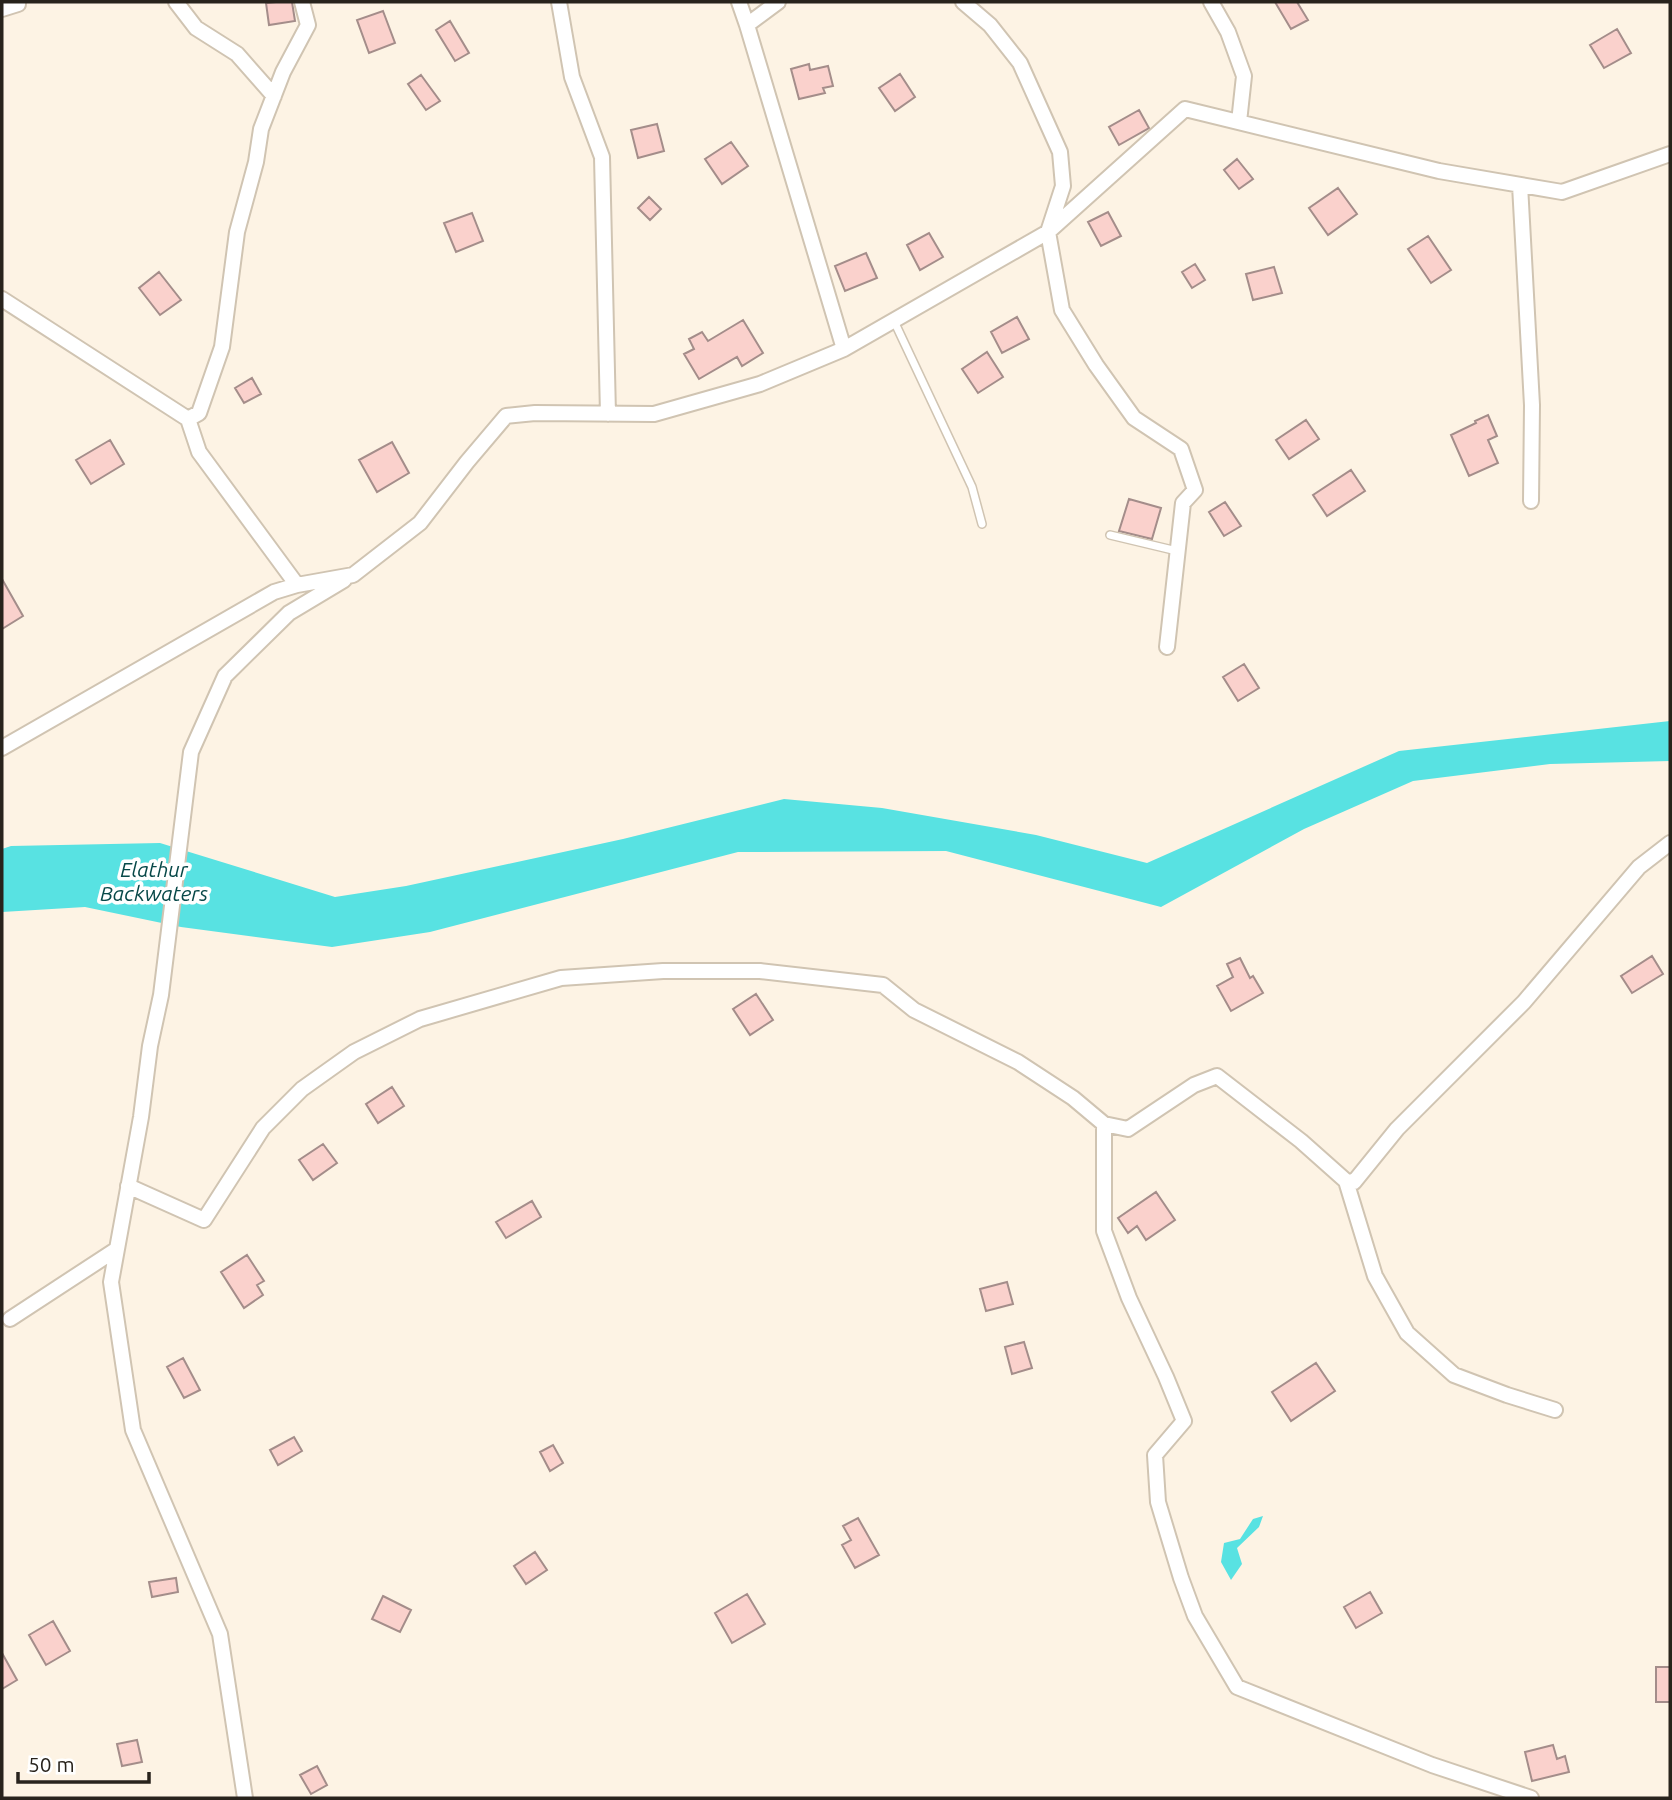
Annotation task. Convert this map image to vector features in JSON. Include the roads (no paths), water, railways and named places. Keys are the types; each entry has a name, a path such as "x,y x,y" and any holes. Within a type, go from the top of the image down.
{"street":[{"path":"2,9 18,2"},
{"path":"176,2 196,28 237,54 274,96"},
{"path":"297,585 199,452 193,416 222,346 237,232 256,162 261,129 283,72 308,25 302,2"},
{"path":"559,2 572,77 602,157 608,414"},
{"path":"739,2 844,349"},
{"path":"747,25 778,2"},
{"path":"963,2 990,25 1020,63 1060,152 1063,186 1048,232 1062,310 1096,365 1134,418 1181,449 1195,490 1182,503 1167,646"},
{"path":"1211,2 1228,32 1244,76 1239,122"},
{"path":"245,1798 220,1634 132,1430 111,1282 161,995 191,752 225,676 289,613 353,575 420,523 506,416 536,413 654,414 760,384 844,349 1048,232 1185,109 1439,170 1562,192 1670,155"},
{"path":"1520,185 1532,405 1531,502"},
{"path":"2,299 193,416"},
{"path":"2,748 274,592 353,575"},
{"path":"1346,1181 1354,1182 1363,1174 1397,1129 1524,1002 1639,867 1670,842"},
{"path":"128,1186 204,1220 263,1128 302,1089 354,1052 420,1019 561,978 663,971 760,971 883,985 914,1010 1018,1062 1073,1098 1104,1124 1128,1129 1194,1085 1217,1076 1301,1141 1346,1181 1376,1276 1407,1333 1454,1375 1555,1410"},
{"path":"1104,1124 1104,1231 1129,1298 1184,1421 1155,1455 1158,1502 1168,1542 1195,1616 1237,1687 1432,1765 1531,1798"},
{"path":"10,1319 117,1249"}],"lane":[{"path":"894,320 972,486 982,524"},
{"path":"1110,535 1177,551"}],"water":[{"name":"Elathur Backwaters","path":"1670,721 1670,761 1550,764 1413,781 1304,829 1161,907 946,851 738,852 430,932 332,947 181,927 85,907 2,912 2,849 11,846 160,843 335,897 406,886 623,839 784,799 882,808 1036,835 1147,863 1399,751"},
{"path":"1263,1516 1259,1527 1237,1548 1242,1564 1231,1580 1221,1562 1224,1543 1240,1539 1253,1519"}]}
